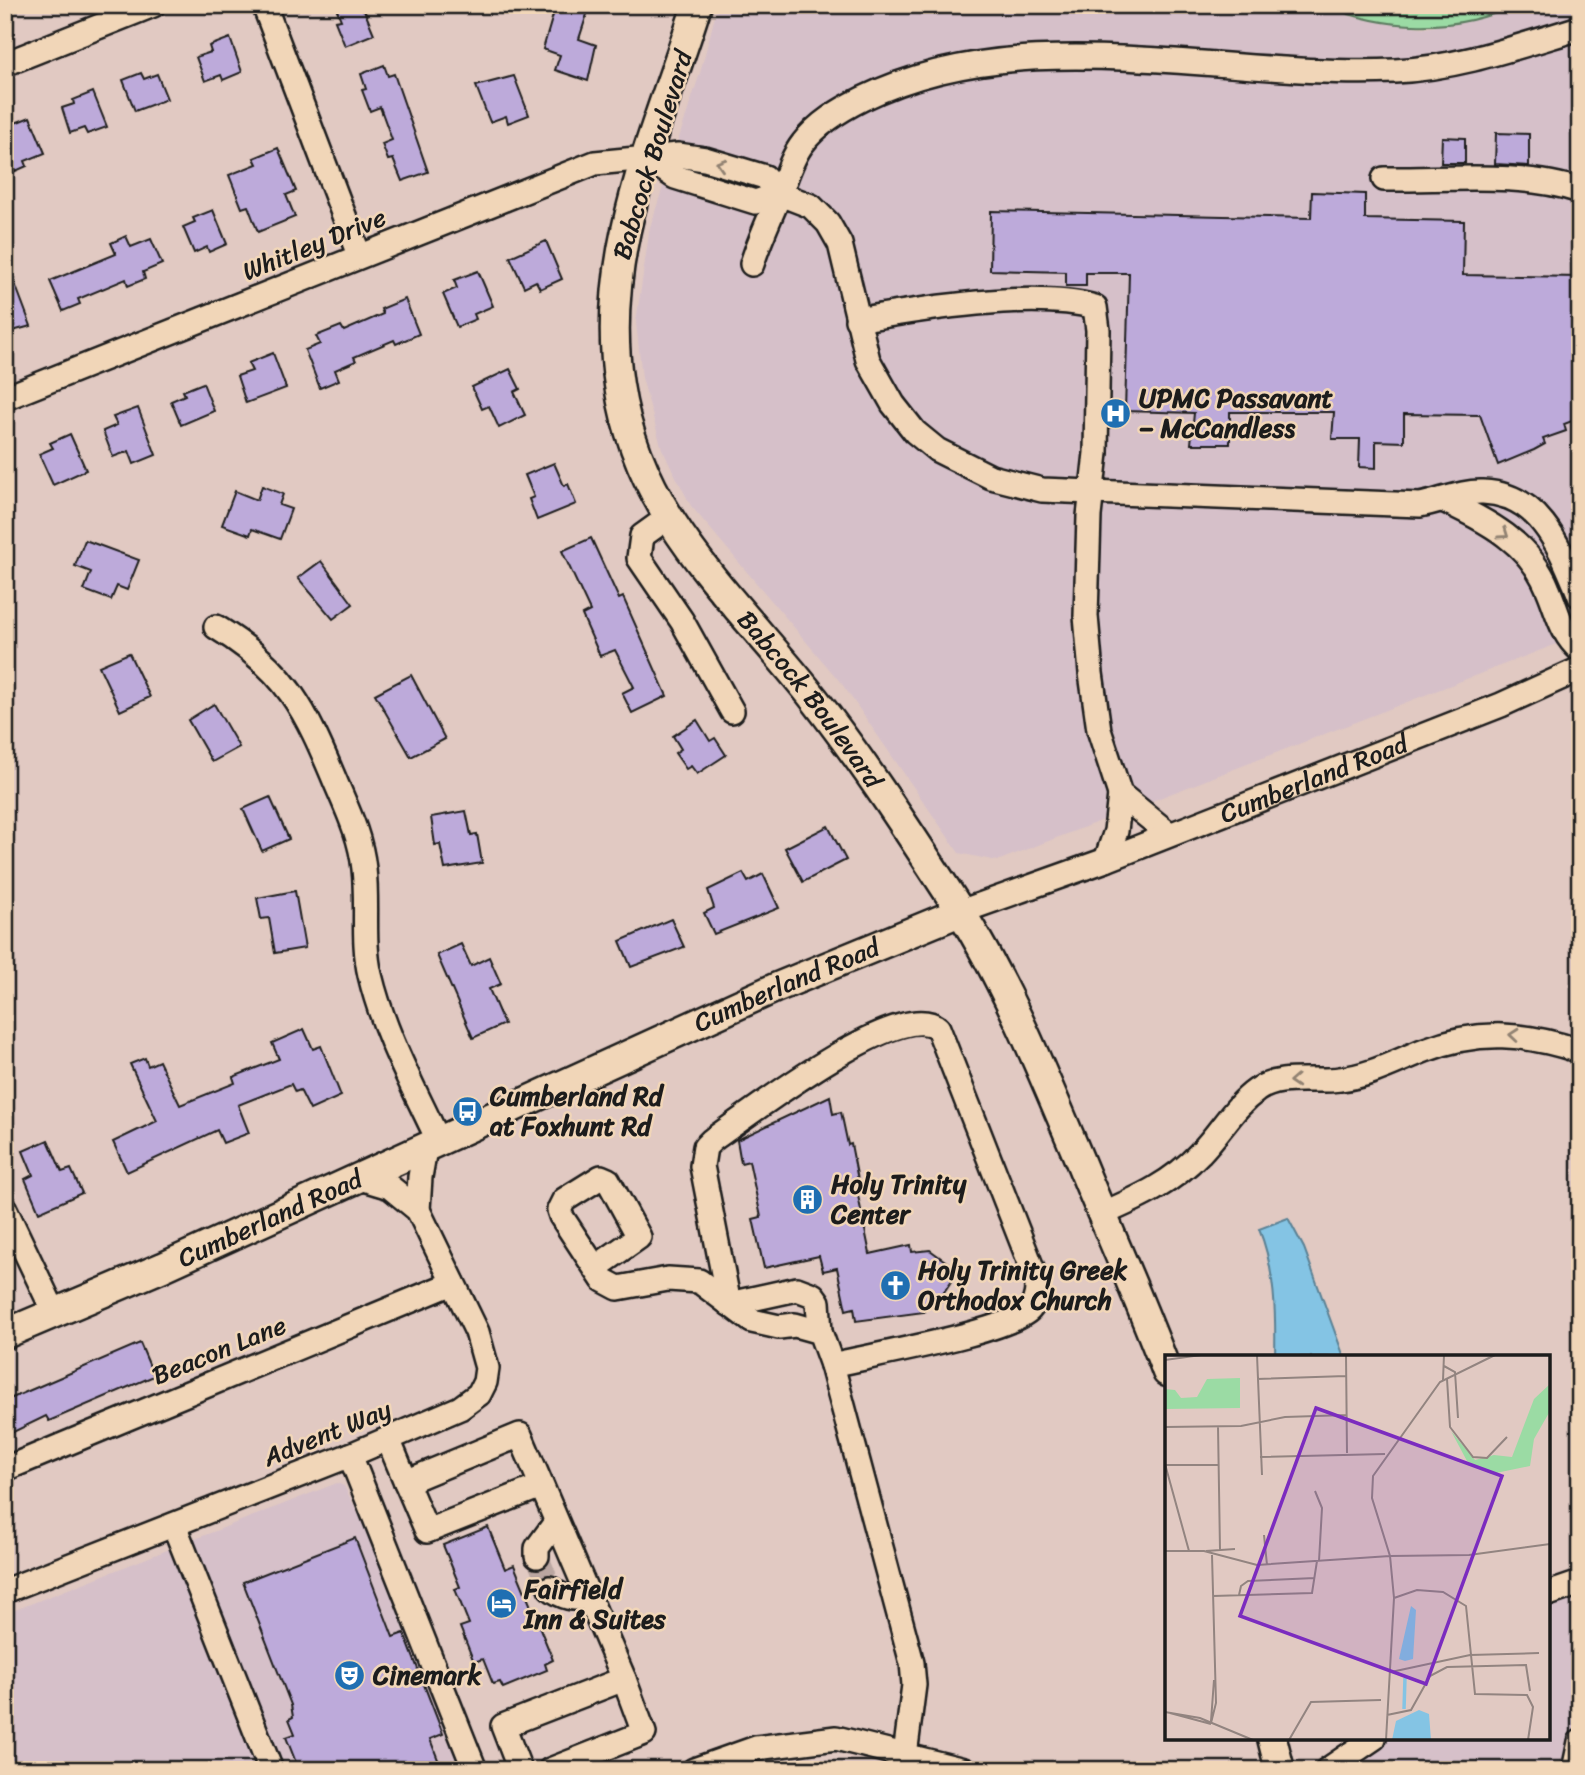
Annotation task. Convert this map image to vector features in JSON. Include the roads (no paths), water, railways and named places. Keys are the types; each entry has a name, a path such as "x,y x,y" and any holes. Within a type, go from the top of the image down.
{"main road":[{"name":"Babcock Boulevard","path":"697,5 622,240 614,311 615,354 625,421 653,492 667,518 722,592 768,642 840,732 960,912 1036,1060 1165,1367"},
{"name":"Cumberland Road","path":"5,1334 432,1146 775,988 960,912"},
{"path":"1272,1740 1280,1770"}],"street":[{"path":"5,64 153,5"},
{"path":"264,5 359,255"},
{"path":"752,264 764,225 802,144 824,121 880,90 975,64 1013,59 1100,59 1394,71 1480,59 1580,28"},
{"path":"647,158 675,177 755,202 780,194 811,206 828,223 841,244 857,320 868,360 879,383 915,432 962,465 1015,484 1042,490 1420,505 1484,492 1502,495 1531,511 1545,524 1559,544 1576,587 1547,586"},
{"name":"Whitley Drive","path":"5,398 596,163 647,158"},
{"path":"1384,179 1545,183 1580,191"},
{"path":"857,320 996,303 1074,303 1096,307 1096,453 1091,492 1086,616 1099,730 1119,794 1116,831 1106,860"},
{"path":"1445,501 1511,537 1531,558 1547,586 1567,639 1580,650"},
{"path":"667,518 642,536 639,558 682,621 732,711"},
{"path":"216,627 248,646 271,668 296,699 314,732 356,830 362,853 366,946 376,998 432,1146"},
{"name":"Cumberland Road","path":"960,912 1106,860 1501,705 1580,669"},
{"path":"1119,794 1169,834"},
{"path":"729,1304 702,1166 705,1147 847,1047 914,1022 934,1025 938,1028 1037,1278 1037,1293 1030,1309 1021,1316 973,1333 832,1365"},
{"path":"1102,1213 1176,1177 1202,1151 1241,1103 1259,1088 1276,1082 1353,1077 1456,1039 1487,1034 1543,1039 1580,1051"},
{"name":"Advent Way","path":"418,1210 419,1185 432,1146"},
{"name":"Advent Way","path":"5,1591 350,1455 471,1403 485,1382 487,1368 477,1332 418,1210 390,1187 360,1178"},
{"path":"5,1209 55,1314"},
{"path":"595,1268 603,1280 618,1288 668,1279 699,1281 763,1326 795,1325 820,1332"},
{"name":"Beacon Lane","path":"5,1469 453,1283"},
{"path":"729,1304 797,1289 805,1291 818,1302 820,1332 832,1365 912,1663 914,1685 905,1755"},
{"path":"406,1482 520,1435 624,1679 644,1733 550,1770"},
{"path":"388,1438 427,1531 541,1486"},
{"path":"350,1455 475,1770"},
{"path":"537,1556 537,1548 556,1522"},
{"path":"174,1525 271,1770"},
{"path":"1550,1593 1580,1583"},
{"path":"550,1588 561,1596 575,1600 589,1597"},
{"path":"520,1770 503,1726 624,1679"},
{"path":"694,1770 756,1748 836,1738 964,1770"},
{"path":"1327,1770 1371,1740"},
{"path":"1574,1770 1580,1742"}],"water":[{"path":"1288,1218 1304,1248 1343,1355 1275,1355 1275,1308 1271,1275 1259,1229"}],"tunnel":[{"path":"537,1556 550,1588"}],"place":[{"name":"UPMC Passavant – McCandless","path":"1116,413"},
{"name":"Cumberland Rd at Foxhunt Rd","path":"467,1111"},
{"name":"Holy Trinity Center","path":"808,1199"},
{"name":"Holy Trinity Greek Orthodox Church","path":"895,1285"},
{"name":"Fairfield Inn & Suites","path":"501,1604"},
{"name":"Cinemark","path":"350,1675"}]}
